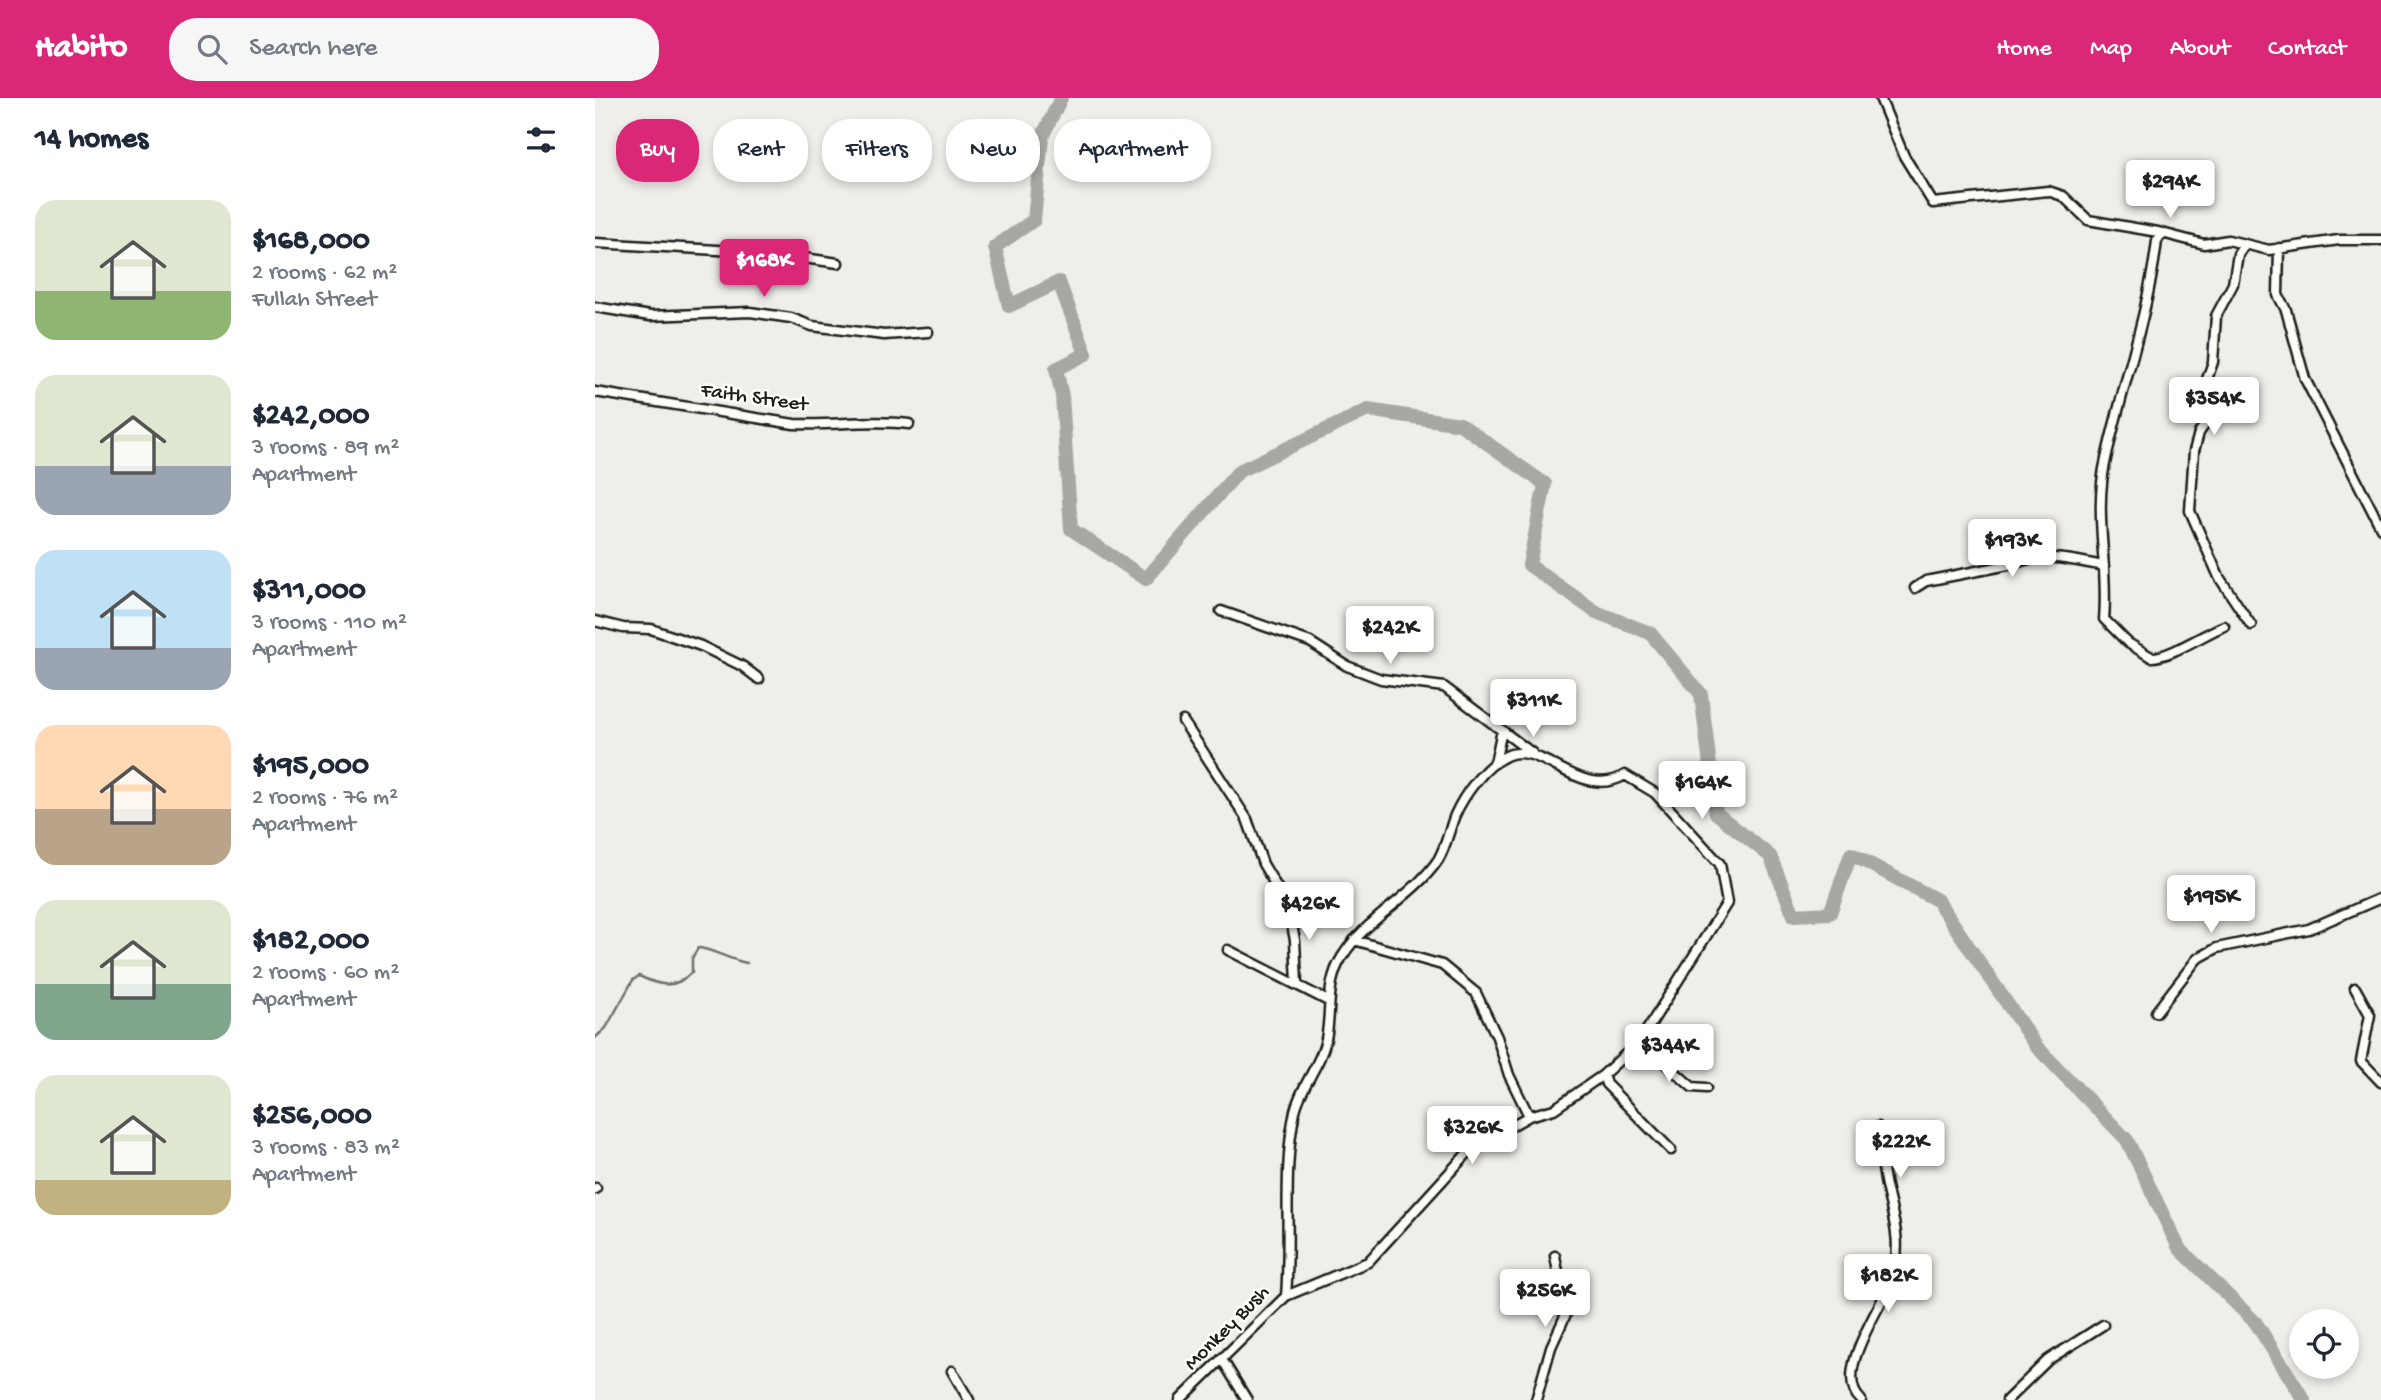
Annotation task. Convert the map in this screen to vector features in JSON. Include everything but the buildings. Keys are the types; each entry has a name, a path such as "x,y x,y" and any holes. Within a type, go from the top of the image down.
{"street":[{"path":"1880,98 1903,156 1933,203 2048,191 2063,196 2088,220 2162,233 2204,244 2228,240 2261,250 2339,240 2381,240"},
{"path":"2162,233 2157,241 2125,391 2105,460 2099,523 2104,566 2104,619 2144,655 2160,657 2170,654 2186,642 2224,626"},
{"path":"595,243 770,253 838,263"},
{"path":"2245,244 2238,254 2232,284 2216,316 2213,362 2206,382 2211,415 2199,433 2195,451 2190,511 2219,577 2251,625"},
{"path":"2279,248 2278,295 2286,310 2305,379 2381,528"},
{"path":"595,307 650,316 750,312 791,318 812,326 884,335 928,332"},
{"name":"Faith Street","path":"595,392 794,424 873,421 909,424"},
{"path":"1915,588 1926,581 2013,564 2024,559 2044,558 2104,566"},
{"path":"1221,611 1310,642 1347,666 1381,679 1444,687 1532,753"},
{"path":"595,621 630,629 651,629 701,646 743,666 759,679"},
{"path":"1183,721 1247,819 1263,864 1288,906 1295,940 1297,983"},
{"path":"1495,763 1502,730"},
{"path":"1286,1296 1285,1230 1292,1130 1303,1088 1320,1059 1326,1041 1328,1001 1335,969 1354,940 1376,916 1432,868 1441,855 1456,813 1469,792 1495,763 1511,754 1532,753"},
{"name":"Monkey Bush","path":"1180,1400 1223,1361 1286,1296 1367,1262 1462,1156 1492,1135 1529,1116 1554,1109 1603,1075 1640,1041 1727,903 1720,864 1648,786 1625,775 1610,780 1571,776 1532,753"},
{"path":"2156,1012 2197,959 2217,948 2309,929 2381,898"},
{"path":"1354,940 1441,965 1476,993 1529,1116"},
{"path":"1228,950 1328,1001"},
{"path":"2355,988 2370,1015 2361,1061 2381,1082"},
{"path":"1640,1041 1692,1087 1706,1088"},
{"path":"1603,1075 1606,1084 1671,1150"},
{"path":"1861,1400 1853,1384 1856,1362 1868,1321 1890,1283 1899,1238 1885,1184 1878,1126"},
{"path":"1536,1400 1551,1347 1566,1314 1555,1256"},
{"path":"2007,1400 2047,1360 2103,1325"},
{"path":"1223,1361 1247,1400"},
{"path":"953,1371 969,1400"}],"waterway":[{"path":"1061,98 1042,137 1034,220 995,247 1009,306 1059,282 1086,354 1056,369 1062,396 1071,529 1146,579 1239,471 1368,410 1460,424 1545,484 1529,565 1596,612 1650,633 1701,694 1716,813 1770,856 1794,915 1830,913 1851,854 1937,900 2036,1046 2127,1140 2179,1248 2256,1323 2304,1400"},
{"path":"595,1038 606,1028 633,980 639,976 660,984 679,982 692,972 692,958 698,948 747,963"}]}
